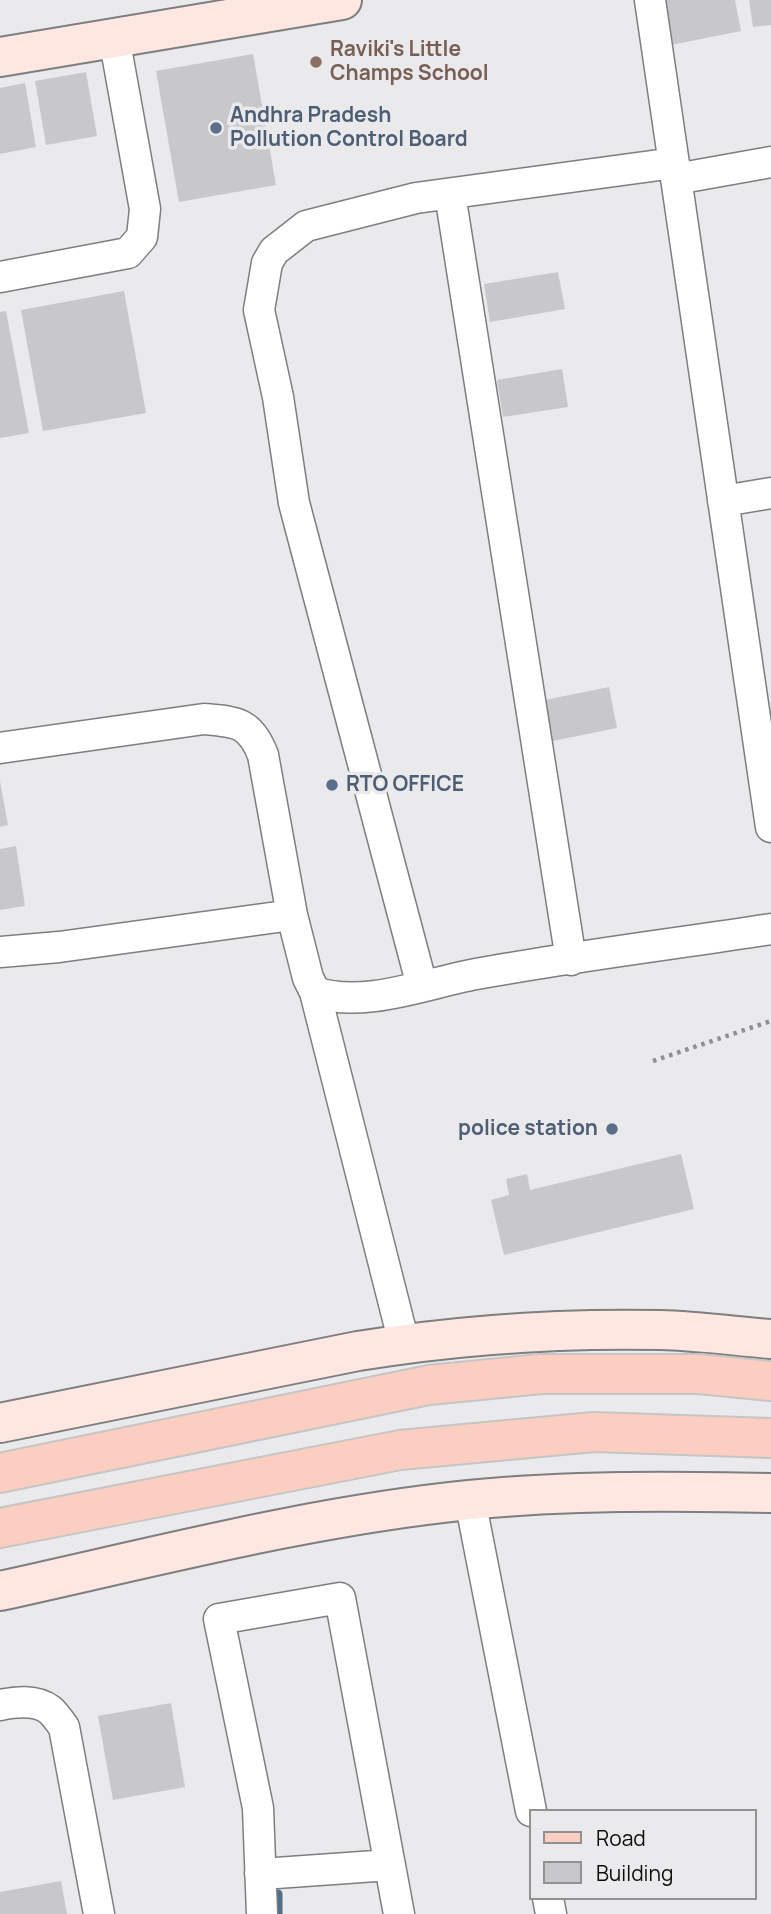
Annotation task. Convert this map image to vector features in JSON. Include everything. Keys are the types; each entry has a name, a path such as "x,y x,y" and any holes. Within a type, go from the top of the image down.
{"main road":[{"path":"0,1473 429,1385 541,1374 699,1374 771,1381"},
{"path":"0,1528 400,1450 594,1432 771,1438"}],"street":[{"path":"0,57 114,37 195,12 342,0"},
{"path":"650,0 771,827"},
{"path":"0,277 128,253 142,237 145,209 114,37"},
{"path":"422,986 294,503 278,397 260,310 267,263 274,251 306,226 416,198 771,162"},
{"path":"450,194 570,960"},
{"path":"723,501 771,493"},
{"path":"0,748 204,719 245,726 257,738 264,755 292,915 308,978 315,992 404,1343"},
{"path":"0,952 59,947 292,915"},
{"path":"315,992 344,999 476,974 771,929"},
{"path":"0,1423 404,1343 512,1333 617,1330 662,1330 771,1339"},
{"path":"0,1591 310,1523 470,1500 646,1490 771,1493"},
{"path":"470,1500 531,1809"},
{"path":"262,1914 258,1808 219,1619 340,1598 399,1914"},
{"path":"0,1705 34,1703 50,1709 64,1727 99,1914"},
{"path":"260,1873 390,1865"}],"path":[{"path":"653,1061 771,1021"}],"building":[{"path":"663,0 735,0 741,31 671,45"},
{"path":"749,0 771,0 771,25 753,27"},
{"name":"Andhra Pradesh Pollution Control Board","path":"253,54 276,185 179,202 156,71"},
{"path":"86,72 97,136 46,145 35,81"},
{"path":"25,83 36,147 0,154 0,88"},
{"path":"558,272 565,309 490,322 484,284"},
{"path":"124,291 146,413 43,431 21,310"},
{"path":"6,311 29,433 0,438 0,312"},
{"path":"562,369 568,407 503,417 497,380"},
{"path":"609,687 617,728 548,742 540,701"},
{"path":"0,781 8,825 0,827"},
{"path":"16,846 25,906 0,910 0,849"},
{"path":"681,1154 694,1209 504,1255 491,1200 509,1195 506,1179 527,1174 530,1190"},
{"path":"171,1703 185,1787 113,1800 98,1716"},
{"path":"61,1881 67,1914 0,1914 0,1892"}],"waterway":[{"path":"278,1894 278,1914"}],"place":[{"name":"Raviki's Little Champs School","path":"316,62"},
{"name":"Andhra Pradesh Pollution Control Board","path":"216,128"},
{"name":"RTO OFFICE","path":"332,785"},
{"name":"police station","path":"612,1129"}]}
